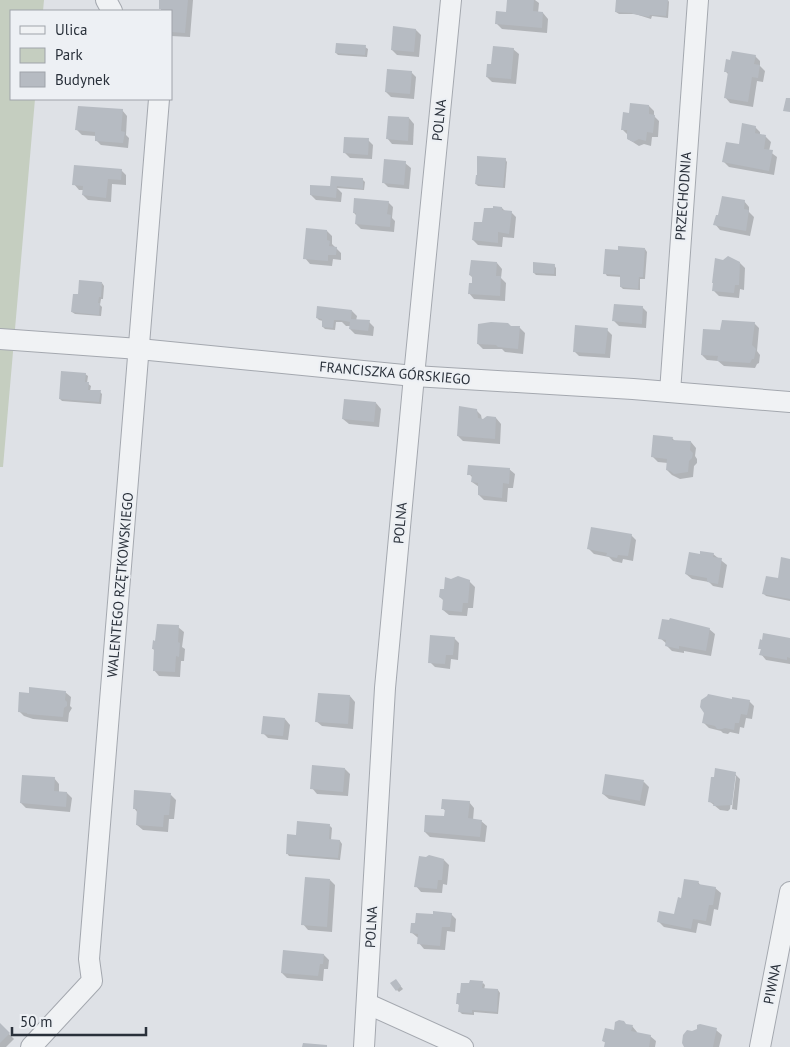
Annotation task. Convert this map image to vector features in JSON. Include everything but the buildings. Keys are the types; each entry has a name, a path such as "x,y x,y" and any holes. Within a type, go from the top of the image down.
{"street":[{"name":"POLNA","path":"364,1047 385,688 451,0"},
{"name":"PRZECHODNIA","path":"670,392 698,0"},
{"name":"WALENTEGO RZĘTKOWSKIEGO","path":"31,1047 92,981 89,959 159,100"},
{"name":"FRANCISZKA GÓRSKIEGO","path":"0,339 139,349 414,376 670,392 790,402"},
{"name":"PIWNA","path":"760,1047 790,892"},
{"path":"368,1004 463,1047"}],"green space":[{"path":"0,0 44,0 43,10 10,10 10,100 35,100 3,467 0,467"}]}
